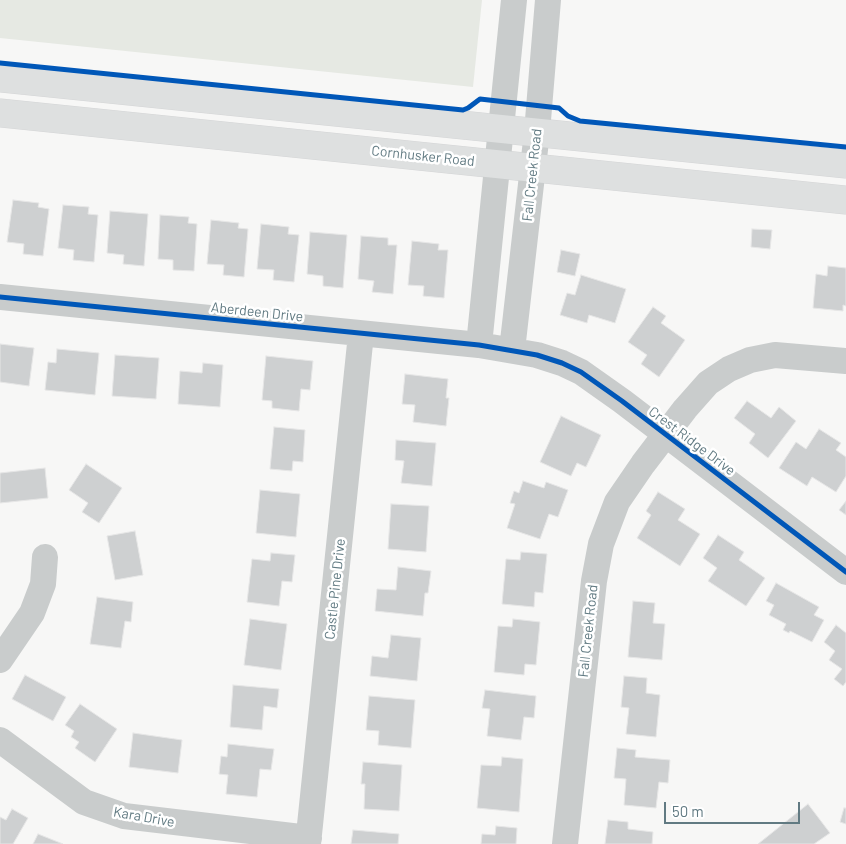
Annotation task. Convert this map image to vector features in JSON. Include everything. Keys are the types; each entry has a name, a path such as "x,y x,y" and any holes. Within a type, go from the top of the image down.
{"main road":[{"path":"0,78 846,164"},
{"name":"Cornhusker Road","path":"0,113 846,200"}],"street":[{"path":"479,345 514,0"},
{"name":"Fall Creek Road","path":"512,350 537,132 548,0"},
{"name":"Aberdeen Drive","path":"0,297 479,345 512,350"},
{"name":"Castle Pine Drive","path":"308,841 361,334"},
{"name":"Crest Ridge Drive","path":"512,350 537,355 562,363 581,372 622,401 846,572"},
{"path":"665,435 708,383 729,369 743,363 775,355 846,361"},
{"name":"Fall Creek Road","path":"565,844 594,581 601,544 617,502 665,435"},
{"path":"0,660 32,613 42,584 45,557"},
{"name":"Kara Drive","path":"0,740 84,802 124,816 308,841"}],"shaded area":[{"path":"0,0 482,0 473,87 0,38"}],"building":[{"path":"13,200 39,203 38,207 49,209 43,256 23,254 24,244 7,242"},
{"path":"63,205 89,207 88,214 98,215 94,262 73,260 74,250 58,248"},
{"path":"110,211 148,214 144,266 123,264 124,255 107,253"},
{"path":"160,215 189,217 188,223 197,224 194,271 173,270 173,260 158,259"},
{"path":"211,220 239,223 238,228 248,229 244,277 223,275 224,265 207,264"},
{"path":"261,224 289,227 288,234 299,235 294,282 273,280 274,270 257,269"},
{"path":"752,229 772,230 770,249 751,247"},
{"path":"310,232 347,235 343,288 323,286 323,276 307,274"},
{"path":"361,236 388,238 388,245 397,245 393,294 372,292 374,281 358,279"},
{"path":"412,241 439,244 438,250 448,250 444,298 423,296 424,286 408,285"},
{"path":"561,250 580,254 575,276 557,272"},
{"path":"828,266 846,268 846,306 843,305 843,311 813,308 816,274 827,276"},
{"path":"581,275 626,289 615,323 589,315 587,323 560,315 567,293 575,295"},
{"path":"653,307 666,316 661,323 685,340 659,377 641,364 647,355 628,342"},
{"path":"0,344 34,348 29,386 0,382"},
{"path":"57,349 99,353 95,395 45,390 48,362 56,363"},
{"path":"115,355 159,358 156,399 112,396"},
{"path":"266,356 313,361 310,390 301,389 299,411 272,408 272,401 262,400"},
{"path":"203,363 223,365 220,407 178,404 180,371 202,373"},
{"path":"405,374 448,379 446,398 449,398 446,426 413,422 415,405 402,404"},
{"path":"747,401 771,418 779,407 796,421 768,458 749,443 755,434 734,418"},
{"path":"561,416 601,435 586,467 577,463 571,476 540,462"},
{"path":"274,427 305,430 303,462 293,461 292,471 270,469"},
{"path":"819,429 841,443 836,450 846,457 846,476 836,492 812,477 807,486 779,468 796,442 806,449"},
{"path":"396,440 436,443 432,486 401,483 404,461 395,460"},
{"path":"86,464 122,488 99,523 82,512 88,503 69,490"},
{"path":"45,468 48,498 0,503 0,473"},
{"path":"523,481 544,488 546,482 568,490 558,517 549,514 540,539 507,528 515,504 510,503 514,491 519,493"},
{"path":"260,490 300,494 296,537 256,533"},
{"path":"658,492 685,509 678,520 700,534 680,566 637,538 651,515 646,511"},
{"path":"846,501 846,515 839,510"},
{"path":"391,504 429,506 426,552 388,549"},
{"path":"135,531 143,575 115,580 107,536"},
{"path":"718,535 744,552 739,560 765,578 746,606 708,581 717,568 703,558"},
{"path":"521,552 547,554 543,593 535,592 534,607 502,604 506,559 520,560"},
{"path":"271,553 295,555 292,582 282,581 279,606 247,602 252,559 270,561"},
{"path":"398,567 431,571 428,593 425,593 423,616 375,611 377,589 396,590"},
{"path":"776,583 819,607 814,615 824,620 812,642 790,631 789,633 783,630 786,624 769,615 774,605 766,601"},
{"path":"97,597 133,602 131,622 125,621 121,648 90,644"},
{"path":"633,601 655,603 653,623 665,624 662,660 628,657"},
{"path":"250,619 287,624 281,670 244,665"},
{"path":"513,619 540,622 536,665 525,664 524,675 494,672 498,626 512,627"},
{"path":"836,625 846,633 846,682 843,686 834,679 842,669 829,660 835,651 824,642"},
{"path":"391,635 421,638 417,681 370,676 372,656 388,658"},
{"path":"25,675 66,697 53,721 12,699"},
{"path":"624,676 647,678 646,693 660,695 656,737 626,734 629,708 621,707"},
{"path":"233,685 279,689 277,708 264,706 262,730 230,727"},
{"path":"485,690 536,696 534,718 524,717 521,740 487,736 490,709 482,708"},
{"path":"369,696 415,700 411,748 378,745 379,731 366,730"},
{"path":"80,704 117,729 95,762 75,748 79,742 71,737 74,731 65,725"},
{"path":"133,733 182,740 178,773 129,767"},
{"path":"228,744 274,749 271,770 260,769 257,797 226,794 228,775 219,774 221,756 227,757"},
{"path":"617,748 636,750 635,757 670,760 668,783 659,782 656,808 624,805 626,779 614,778"},
{"path":"502,757 523,759 519,812 477,808 481,765 501,766"},
{"path":"363,762 402,765 399,811 364,809 365,784 361,784"},
{"path":"808,804 830,833 814,844 758,844"},
{"path":"844,808 846,808 846,824 840,822"},
{"path":"12,809 28,818 13,844 0,844 0,817 6,820"},
{"path":"608,820 628,822 628,829 653,832 652,844 605,844"},
{"path":"496,826 517,828 516,844 481,844 482,834 495,835"},
{"path":"353,830 399,834 398,844 351,844"},
{"path":"38,834 63,844 33,844"}],"cycle path":[{"path":"0,63 463,110 480,99 559,108 568,116 580,121 846,147"},
{"path":"0,297 479,345 537,355 562,363 581,372 622,401 846,572"}]}
